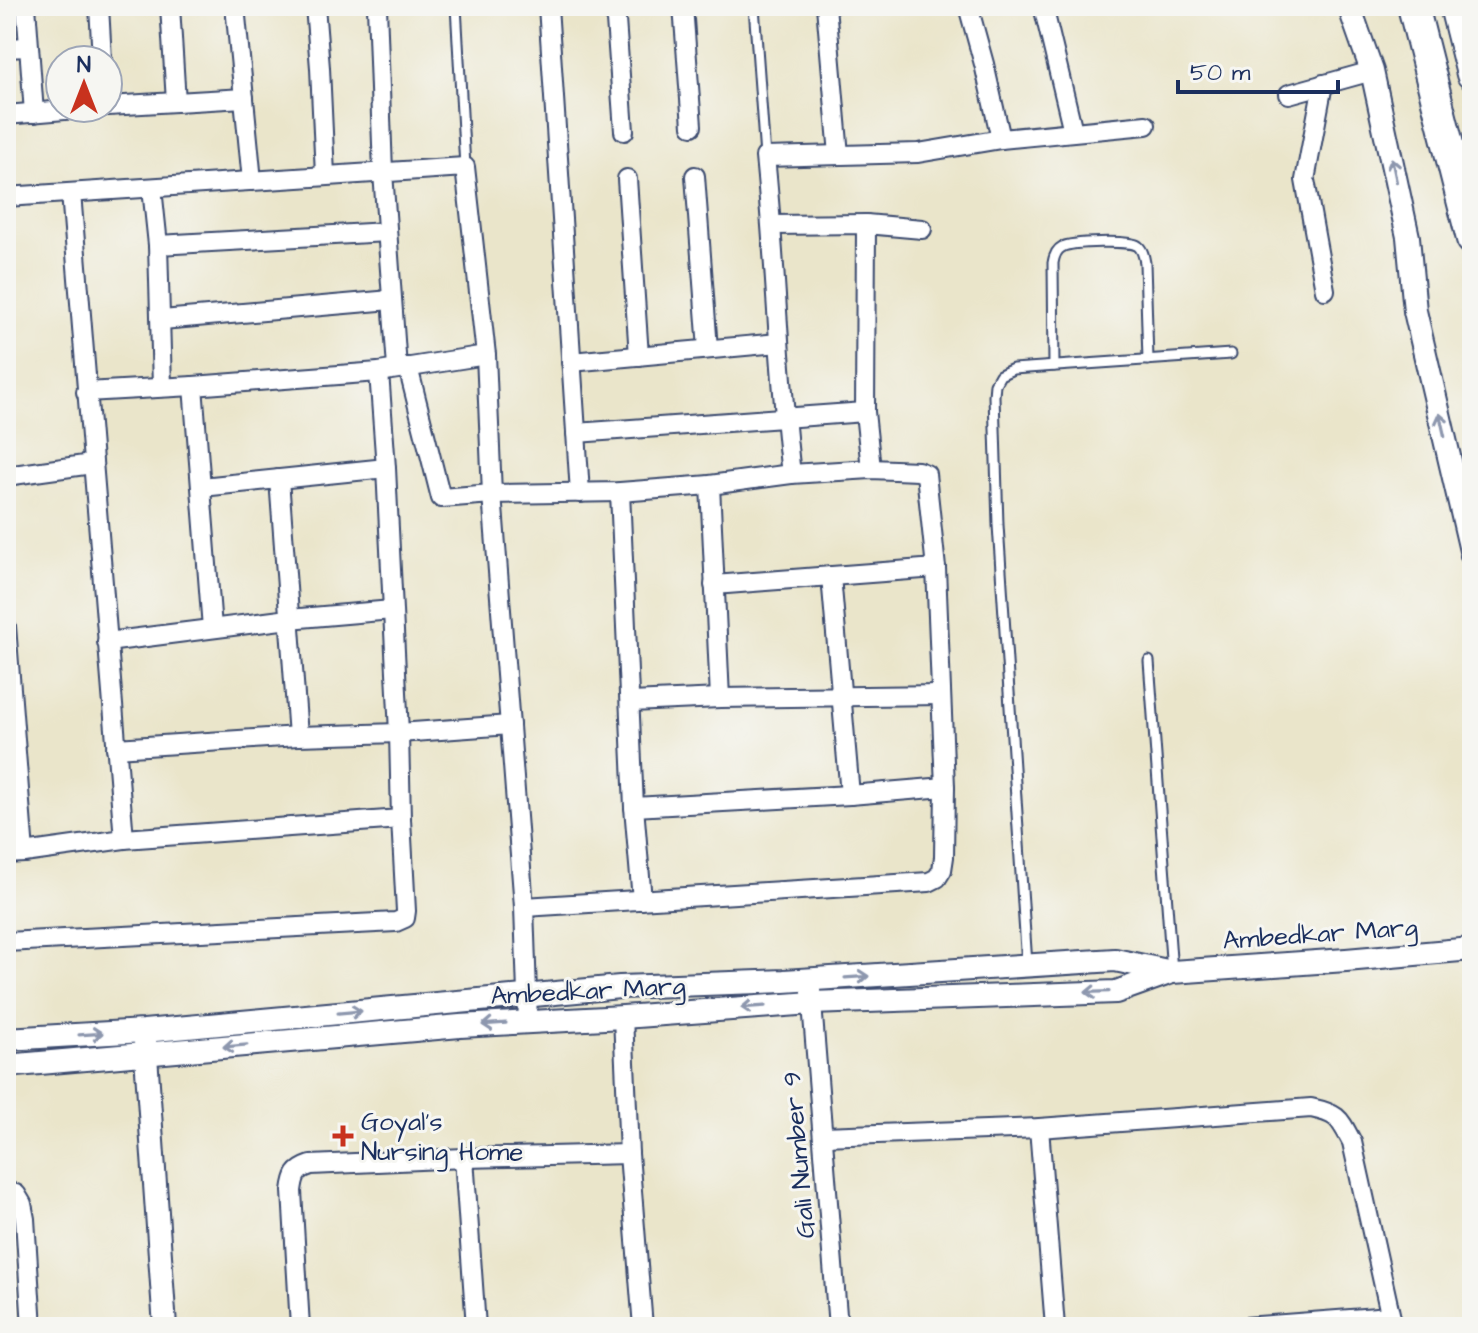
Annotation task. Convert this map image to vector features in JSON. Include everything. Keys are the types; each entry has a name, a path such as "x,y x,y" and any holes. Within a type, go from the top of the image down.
{"highway":[{"path":"1413,6 1472,239"},
{"path":"1455,6 1472,74"}],"street":[{"path":"26,6 34,113"},
{"path":"99,6 101,44"},
{"path":"170,6 176,102"},
{"path":"235,6 252,181"},
{"path":"315,6 325,175"},
{"path":"6,942 401,921 406,911 386,468 394,369 377,6"},
{"path":"548,6 580,493"},
{"path":"615,6 624,131"},
{"path":"683,6 692,126"},
{"path":"826,6 839,155"},
{"path":"968,6 1001,139"},
{"path":"1043,6 1073,131"},
{"path":"1349,6 1372,71 1408,237 1415,311 1472,555"},
{"path":"6,48 28,47"},
{"path":"1289,94 1372,71"},
{"path":"1323,84 1305,180 1325,290"},
{"path":"124,105 244,98"},
{"path":"6,115 44,112"},
{"path":"791,474 784,419 765,157 918,153 1001,139 1146,125"},
{"path":"6,197 465,167 486,355 492,494 524,907 528,1022"},
{"path":"695,176 708,349"},
{"path":"627,179 639,356"},
{"path":"152,188 162,320 162,387"},
{"path":"71,193 124,839"},
{"path":"772,225 866,224 922,229"},
{"path":"866,224 865,412 871,469"},
{"path":"158,245 387,232"},
{"path":"162,320 391,300"},
{"path":"571,362 779,343"},
{"path":"86,392 394,369 486,355"},
{"path":"394,369 441,498 620,492 871,469 926,474 936,568 945,787 944,857 937,878 929,882 524,907"},
{"path":"193,386 212,628"},
{"path":"576,433 865,412"},
{"path":"6,476 92,464"},
{"path":"202,487 386,468"},
{"path":"279,479 298,736"},
{"path":"710,485 720,698"},
{"path":"620,492 634,807 642,900"},
{"path":"714,585 936,568"},
{"path":"831,576 850,795"},
{"path":"107,642 289,619 392,610"},
{"path":"6,626 15,854 124,839 401,819"},
{"path":"631,702 941,695"},
{"path":"116,748 510,725"},
{"path":"634,807 945,787"},
{"name":"Ambedkar Marg","path":"6,1066 460,1026 812,1003 1116,992 1172,972 1472,949"},
{"name":"Ambedkar Marg","path":"6,1039 144,1031 620,987 810,980 1115,960 1172,972"},
{"name":"Gali Number 9","path":"810,980 838,1327"},
{"path":"623,1017 629,1154 643,1327"},
{"path":"144,1031 165,1327"},
{"path":"823,1136 1039,1128 1311,1108 1331,1112 1341,1122 1352,1142 1392,1321 1245,1327"},
{"path":"1039,1128 1055,1327"},
{"path":"300,1327 292,1191 294,1176 299,1169 311,1165 464,1158 629,1154"},
{"path":"464,1158 476,1327"},
{"path":"6,1191 16,1194 25,1219 32,1327"}],"lane":[{"path":"456,6 465,167"},
{"path":"754,6 765,157"},
{"path":"1054,366 1053,263 1055,253 1061,247 1072,245 1128,242 1137,245 1143,253 1148,360"},
{"path":"1027,965 998,525 995,384 1000,375 1013,369 1231,354"},
{"path":"1149,661 1172,972"}],"place":[{"name":"Goyal's Nursing Home","path":"343,1136"}]}
